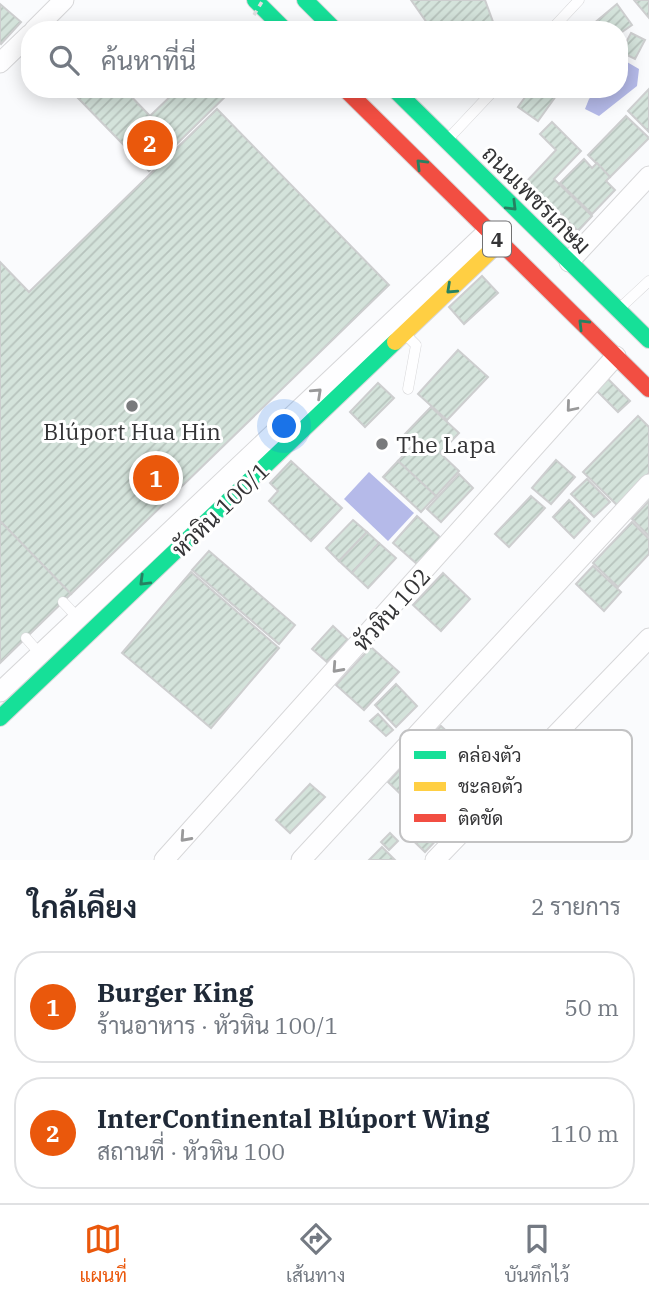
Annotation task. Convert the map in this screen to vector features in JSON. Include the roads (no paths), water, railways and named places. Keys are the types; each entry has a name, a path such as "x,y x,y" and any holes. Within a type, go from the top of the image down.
{"main road":[{"path":"305,0 326,21"},
{"path":"255,8 273,21"},
{"name":"4","path":"354,98 649,389"},
{"name":"ถนนเพชรเกษม","path":"403,98 649,340"},
{"name":"หัวหิน 100/1","path":"85,624 404,333 494,236"},
{"name":"หัวหิน 100/1","path":"0,718 47,660"}],"street":[{"path":"43,21 64,0"},
{"path":"0,63 21,43"},
{"path":"569,262 649,176"},
{"name":"หัวหิน 100/1","path":"0,692 47,660 494,236"},
{"name":"หัวหิน 102","path":"164,860 616,356"},
{"path":"421,730 649,484"},
{"path":"560,730 649,638"},
{"path":"301,860 400,753"},
{"path":"435,860 452,842"}],"lane":[{"path":"559,21 579,0"},
{"path":"446,141 487,98"},
{"path":"617,311 649,281"},
{"path":"404,333 416,345 408,389"},
{"path":"63,602 85,624"},
{"path":"26,638 47,660"}],"water":[{"path":"628,63 639,69 637,86 628,93"},
{"path":"622,98 599,116 585,109 589,99"},
{"path":"369,472 414,513 388,541 344,499"}],"place":[{"name":"InterContinental Blúport Wing","path":"150,143"},
{"name":"Blúport Hua Hin","path":"132,406"},
{"name":"The Lapa","path":"382,444"},
{"name":"Burger King","path":"156,478"}]}
